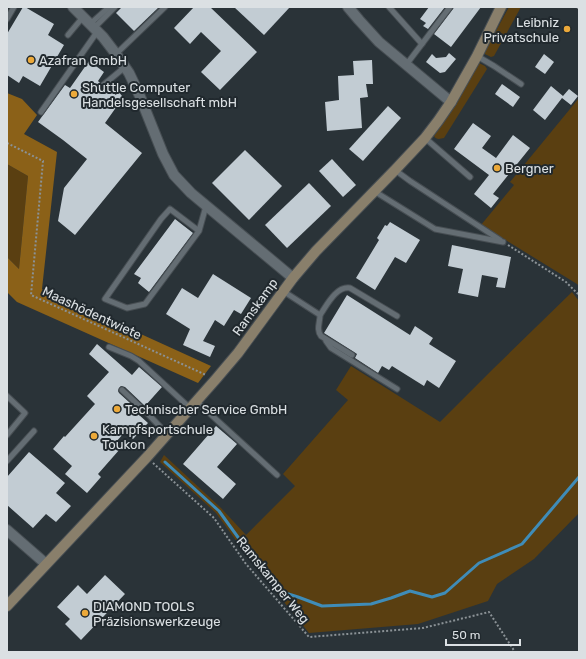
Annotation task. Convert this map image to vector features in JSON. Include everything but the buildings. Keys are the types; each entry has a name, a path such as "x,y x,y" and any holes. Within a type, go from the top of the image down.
{"street":[{"path":"73,7 91,25 125,67 139,94 163,154 174,174 191,193 293,278"},
{"path":"348,7 379,42 451,102"},
{"name":"Ramskamp","path":"7,606 147,457 216,379 238,353 293,278 316,251 425,138 451,102 477,56 501,7"},
{"path":"7,530 46,564"}],"lane":[{"path":"7,19 14,7"},
{"path":"41,112 91,25 109,7"},
{"path":"68,35 91,25 115,7"},
{"path":"116,54 165,7"},
{"path":"389,7 422,44"},
{"path":"406,65 450,7"},
{"path":"477,56 521,84"},
{"path":"102,86 125,67"},
{"path":"425,138 470,177"},
{"path":"395,170 503,242"},
{"path":"374,191 435,229 503,242"},
{"path":"199,231 170,209 161,219 105,299 127,308 145,304 199,231 206,206"},
{"path":"352,356 318,333 320,315 332,298 340,290 345,287 350,288 397,316"},
{"path":"283,292 320,315"},
{"path":"324,338 331,348 397,389"},
{"path":"109,347 132,356 139,361 277,475"},
{"path":"122,390 167,434"},
{"path":"7,396 25,413 7,435"},
{"path":"7,461 34,431"}],"path":[{"name":"Maashödentwiete","path":"7,143 43,161 31,295 216,379"},
{"path":"503,242 566,282 579,295"},
{"name":"Ramskamper Weg","path":"147,457 214,518 246,564 309,637 422,628 489,612 515,652"}],"shaded area":[{"path":"509,7 521,7 494,56 491,57 485,54 485,51"},
{"path":"479,63 487,69 444,138 436,138 434,136 456,104"},
{"path":"7,93 22,99 37,115 24,134 57,152 42,289 211,366 198,383 17,302 7,292 7,257 19,269 28,176 7,164"},
{"path":"579,98 579,286 481,225 514,185 510,182"},
{"path":"7,164 28,176 19,269 7,257"},
{"path":"572,292 579,301 579,513 534,559 497,584 488,601 418,624 309,633 251,561 216,513 160,462 164,455 221,508 246,535 295,486 283,474 348,400 336,390 351,366 440,422"}],"waterway":[{"path":"165,462 219,511 274,587 282,592 322,606 371,604 410,591 432,597 445,593 479,563 522,544 579,477"}],"place":[{"name":"Leibniz Privatschule","path":"567,29"},
{"name":"Azafran GmbH","path":"31,60"},
{"name":"Shuttle Computer Handelsgesellschaft mbH","path":"74,94"},
{"name":"Bergner","path":"497,168"},
{"name":"Technischer Service GmbH","path":"117,409"},
{"name":"Kampfsportschule Toukon","path":"94,436"},
{"name":"DIAMOND TOOLS Präzisionswerkzeuge","path":"85,613"}]}
